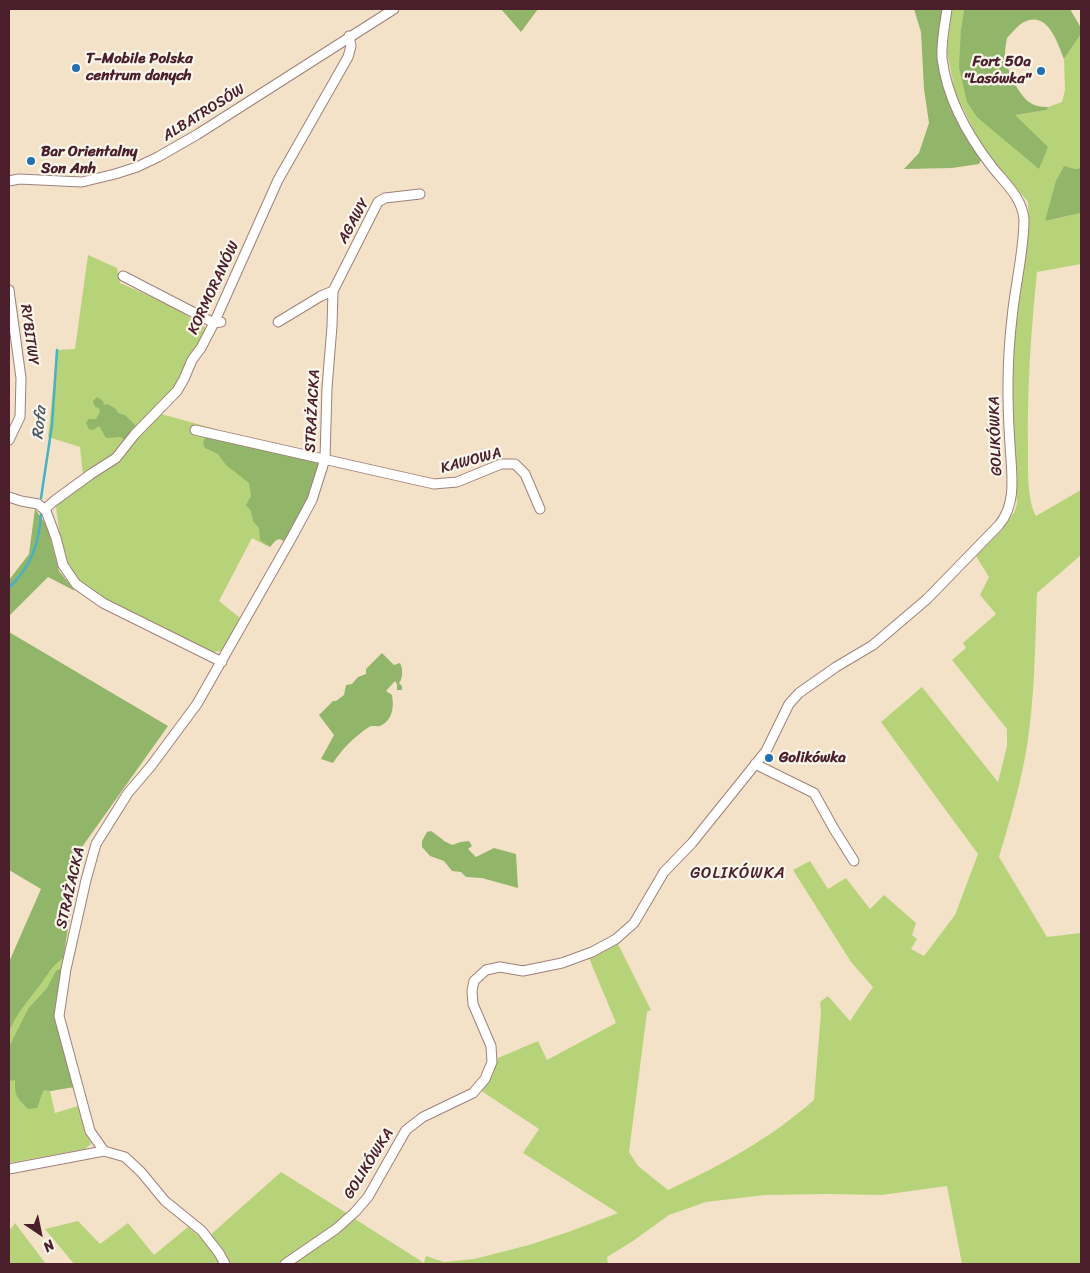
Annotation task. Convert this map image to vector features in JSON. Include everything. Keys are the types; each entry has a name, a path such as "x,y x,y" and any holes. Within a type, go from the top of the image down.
{"street":[{"name":"ALBATROSÓW","path":"9,181 19,179 82,182 137,167 198,134 394,9"},
{"name":"GOLIKÓWKA","path":"285,1264 336,1229 368,1198 406,1130 423,1117 473,1093 485,1079 492,1062 491,1046 473,1004 472,991 474,981 486,970 500,967 523,971 562,963 592,952 616,939 634,922 664,872 692,843 766,751 789,704 799,693 873,644 927,599 999,525 1008,511 1012,501 1007,399 1012,319 1024,213 1017,198 973,141 952,100 942,57 948,9"},
{"name":"KORMORANÓW","path":"45,509 91,474 116,458 135,434 177,391 192,360 217,323 278,180 348,57 351,46 349,36"},
{"name":"AGAWY","path":"333,291 378,202 385,198 420,194"},
{"path":"123,276 217,323"},
{"name":"RYBITWY","path":"9,290 21,378 20,417 9,440"},
{"path":"278,322 321,296 333,291"},
{"name":"STRAŻACKA","path":"104,1151 90,1131 59,1016 66,969 86,880 96,844 128,793 151,766 197,704 312,500 325,459 333,291"},
{"path":"195,430 325,459"},
{"name":"KAWOWA","path":"325,459 434,484 457,482 501,464 515,464 525,474 540,509"},
{"path":"9,496 21,502 38,504 45,509 56,538 63,565 76,584 103,603 222,662"},
{"path":"755,764 814,792 854,861"},
{"path":"9,1169 104,1151 125,1157 142,1172 165,1201 202,1231 225,1264"}],"green space":[{"path":"501,9 538,9 521,32"},
{"path":"914,9 944,9 939,57 951,109 981,160 979,164 952,168 904,169 919,153 929,123 924,89 921,32"},
{"path":"952,9 964,9 961,29 1014,115 1047,110 1048,107 1062,102 1065,90 1064,59 1081,34 1081,168 1075,169 1045,221 1081,213 1081,264 1037,272 1030,360 1028,465 1031,501 1036,516 1081,490 1081,555 1037,593 1030,727 1025,760 999,857 1047,937 1081,933 1081,1264 962,1264 947,1186 882,1195 765,1195 706,1202 669,1215 607,1257 608,1264 293,1264 355,1219 424,1263 426,1256 444,1262 474,1259 529,1245 618,1213 523,1153 539,1129 480,1090 489,1078 498,1058 538,1041 547,1060 616,1023 589,958 617,942 651,1010 647,1012 629,1152 638,1166 668,1190 707,1171 763,1139 814,1100 821,1012 820,1002 828,996 850,1021 873,987 851,962 793,870 810,861 828,889 846,878 870,909 884,895 916,923 912,935 917,939 911,949 924,956 955,915 978,854 881,722 922,687 998,782 1007,746 1007,729 952,660 966,648 963,643 996,614 980,595 989,577 976,556 1003,529 1005,522 1014,513 1017,504 1011,406 1015,326 1029,222 1028,202 977,137 955,92 947,52"},
{"path":"964,9 1070,9 1081,28 1081,34 1064,59 1051,30 1040,21 1024,22 1007,38 1006,60 1017,87 1031,103 1048,107 1047,110 1015,115 1048,147 1039,169 977,117 967,102 959,67"},
{"path":"1064,166 1075,169 1081,168 1081,213 1045,221 1056,181"},
{"path":"88,255 117,268 120,283 172,306 206,328 200,345 174,392 114,457 83,476 80,447 48,437 57,350 75,349"},
{"path":"97,397 103,401 104,405 107,404 116,409 118,413 125,415 137,427 125,440 121,437 106,438 99,426 93,430 89,429 86,423 89,419 96,419 100,412 99,408 95,407 93,401"},
{"path":"161,414 321,458 303,511 275,533 267,546 252,538 219,601 240,618 223,651 211,652 136,616 96,593 73,573 63,549 56,507 63,497 136,440"},
{"path":"210,437 314,460 319,465 303,511 284,541 279,539 270,547 260,540 259,528 253,521 251,511 246,505 251,496 249,483 226,465 218,454 205,448 203,443 205,438"},
{"path":"35,509 47,526 59,571 75,591 48,577 9,616 9,580 29,554"},
{"path":"9,632 168,726 82,847 63,958 52,968 9,1031 9,962 41,889 9,870"},
{"path":"382,653 394,665 400,663 402,670 399,683 402,686 402,690 397,690 395,681 386,691 392,695 393,708 390,717 380,726 370,726 358,735 344,748 333,763 321,759 334,735 319,715 333,701 344,695 346,685 352,684 358,677 366,674 366,669"},
{"path":"431,831 452,845 469,841 472,846 468,849 476,857 494,848 516,854 518,888 482,878 466,877 461,872 452,871 444,861 430,856 422,847 422,841 427,832"},
{"path":"66,942 55,1016 74,1087 50,1091 55,1113 78,1106 85,1133 91,1144 85,1149 9,1163 9,1028"},
{"path":"62,968 55,1016 74,1087 50,1091 44,1090 37,1108 28,1109 17,1096 15,1080 9,1081 9,1047 28,1009 47,988 56,971"},
{"path":"281,1172 348,1214 334,1227 279,1264 229,1264 208,1237"},
{"path":"78,1221 100,1244 128,1223 154,1255 188,1227 206,1242 220,1264 74,1264 45,1229"},
{"path":"15,1223 46,1264 9,1264 9,1231"}],"waterway":[{"name":"Rofa","path":"41,498 52,425 57,350"},
{"name":"Rofa","path":"9,588 23,572 36,545 41,514"}],"place":[{"name":"T‑Mobile Polska centrum danych","path":"76,68"},
{"name":"Fort 50a \"Lasówka\"","path":"1041,71"},
{"name":"Bar Orientalny Son Anh","path":"31,161"},
{"name":"Golikówka","path":"769,758"}],"district":[{"name":"GOLIKÓWKA","path":"738,874"}]}
